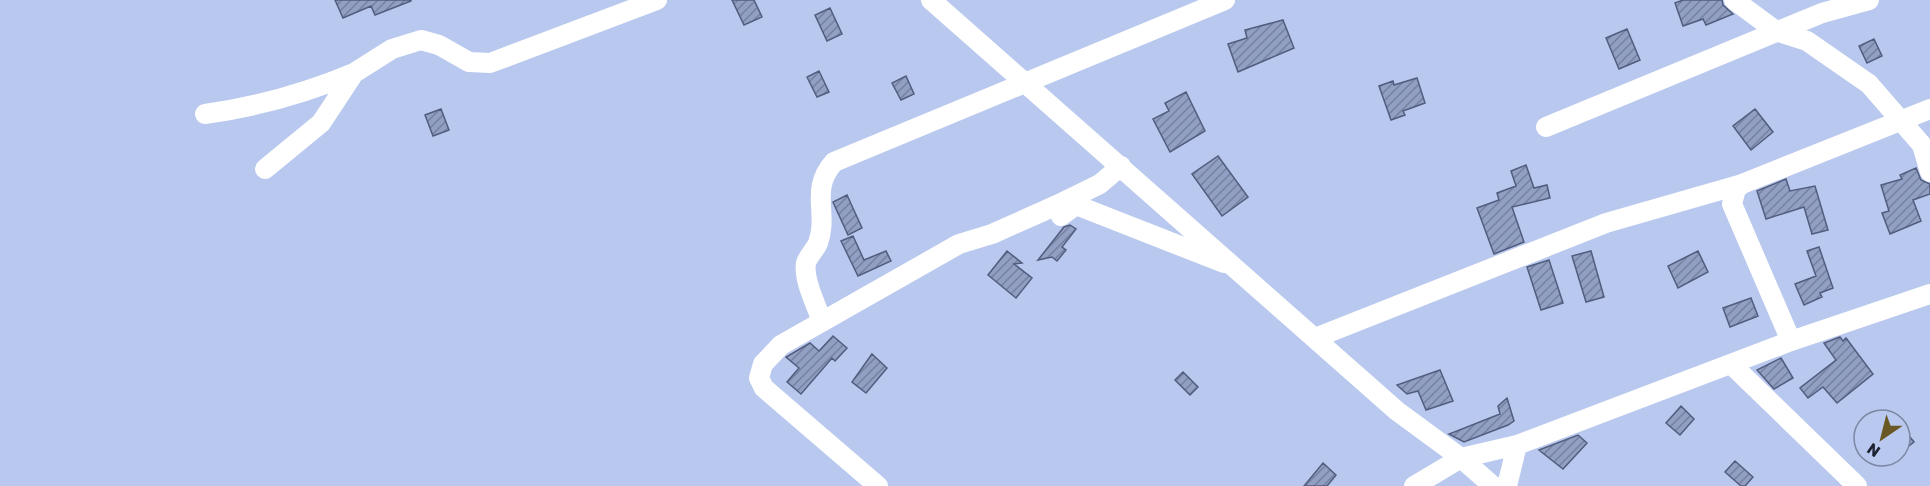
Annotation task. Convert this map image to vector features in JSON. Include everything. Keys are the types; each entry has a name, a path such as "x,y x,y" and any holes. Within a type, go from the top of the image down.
{"street":[{"path":"205,114 251,106 320,87 354,73 392,50 421,40 439,45 469,62 490,63 657,0"},
{"path":"822,322 808,278 806,263 819,236 823,174 834,162 1225,0"},
{"path":"1734,0 1776,32 1807,41 1869,84 1903,120 1922,145 1930,172"},
{"path":"1760,0 1776,32"},
{"path":"1546,127 1822,13 1869,0"},
{"path":"934,2 1396,411 1461,458 1493,486"},
{"path":"265,169 321,123 354,73"},
{"path":"1315,338 1606,223 1742,184 1930,109"},
{"path":"878,486 765,388 759,378 763,364 781,345 959,244 999,231 1100,184 1121,166"},
{"path":"1742,184 1736,189 1732,204 1791,341"},
{"path":"999,231 1013,237 1056,219 1076,205 1235,267"},
{"path":"1414,486 1461,458 1516,445 1791,341 1930,294"},
{"path":"1731,364 1857,486"},
{"path":"1507,486 1516,445"}],"building":[{"path":"335,0 411,1 375,15 371,6 343,18"},
{"path":"732,0 754,0 762,17 744,25"},
{"path":"1683,0 1722,0 1723,5 1733,14 1706,25 1703,19 1683,26 1675,3"},
{"path":"830,8 842,34 827,41 815,15"},
{"path":"1283,20 1294,48 1238,72 1228,44 1247,38 1245,30"},
{"path":"1627,29 1640,60 1619,69 1606,38"},
{"path":"1874,39 1882,56 1867,63 1859,46"},
{"path":"819,71 829,92 817,97 807,77"},
{"path":"906,76 914,94 901,100 892,83"},
{"path":"1417,78 1425,103 1403,111 1405,115 1391,120 1379,86 1393,81 1394,85"},
{"path":"1186,92 1205,131 1170,152 1153,119 1169,111 1165,103"},
{"path":"441,109 449,130 433,136 425,115"},
{"path":"1755,109 1773,132 1751,150 1733,126"},
{"path":"1218,156 1248,197 1222,216 1192,174"},
{"path":"1526,165 1534,188 1547,185 1550,198 1512,207 1524,242 1494,254 1477,208 1499,200 1497,193 1516,186 1511,171"},
{"path":"1916,168 1921,180 1930,184 1930,194 1913,200 1921,221 1890,234 1882,213 1889,211 1881,185 1902,179 1900,175"},
{"path":"1786,179 1790,191 1815,186 1828,230 1812,234 1804,207 1766,219 1757,191"},
{"path":"847,195 862,228 848,235 833,202"},
{"path":"1070,225 1076,229 1062,247 1066,250 1057,261 1052,257 1038,260 1064,227"},
{"path":"853,236 864,260 886,251 891,261 858,276 841,241"},
{"path":"1819,247 1833,288 1820,293 1822,297 1804,305 1795,284 1816,276 1807,251"},
{"path":"1007,251 1022,263 1014,264 1032,278 1016,298 988,275"},
{"path":"1591,251 1604,297 1586,302 1572,256"},
{"path":"1698,251 1708,272 1678,288 1668,266"},
{"path":"1549,260 1563,303 1541,310 1527,267"},
{"path":"1751,298 1758,316 1730,327 1723,308"},
{"path":"833,336 847,348 835,361 832,358 801,394 787,382 799,368 786,357 810,343 819,351"},
{"path":"1840,337 1843,341 1846,338 1873,374 1837,403 1823,387 1808,398 1800,388 1836,360 1824,343"},
{"path":"872,354 887,368 866,393 852,382"},
{"path":"1781,358 1793,378 1774,389 1757,370"},
{"path":"1440,370 1453,401 1426,410 1418,391 1407,394 1397,385"},
{"path":"1183,372 1198,387 1190,395 1175,380"},
{"path":"1507,398 1514,421 1508,425 1464,442 1449,434 1500,414 1498,406"},
{"path":"1681,406 1694,419 1680,435 1666,423"},
{"path":"1578,435 1587,443 1563,469 1539,450"},
{"path":"1735,461 1753,477 1745,486 1741,486 1725,472"},
{"path":"1323,463 1336,475 1327,486 1304,486"}]}
